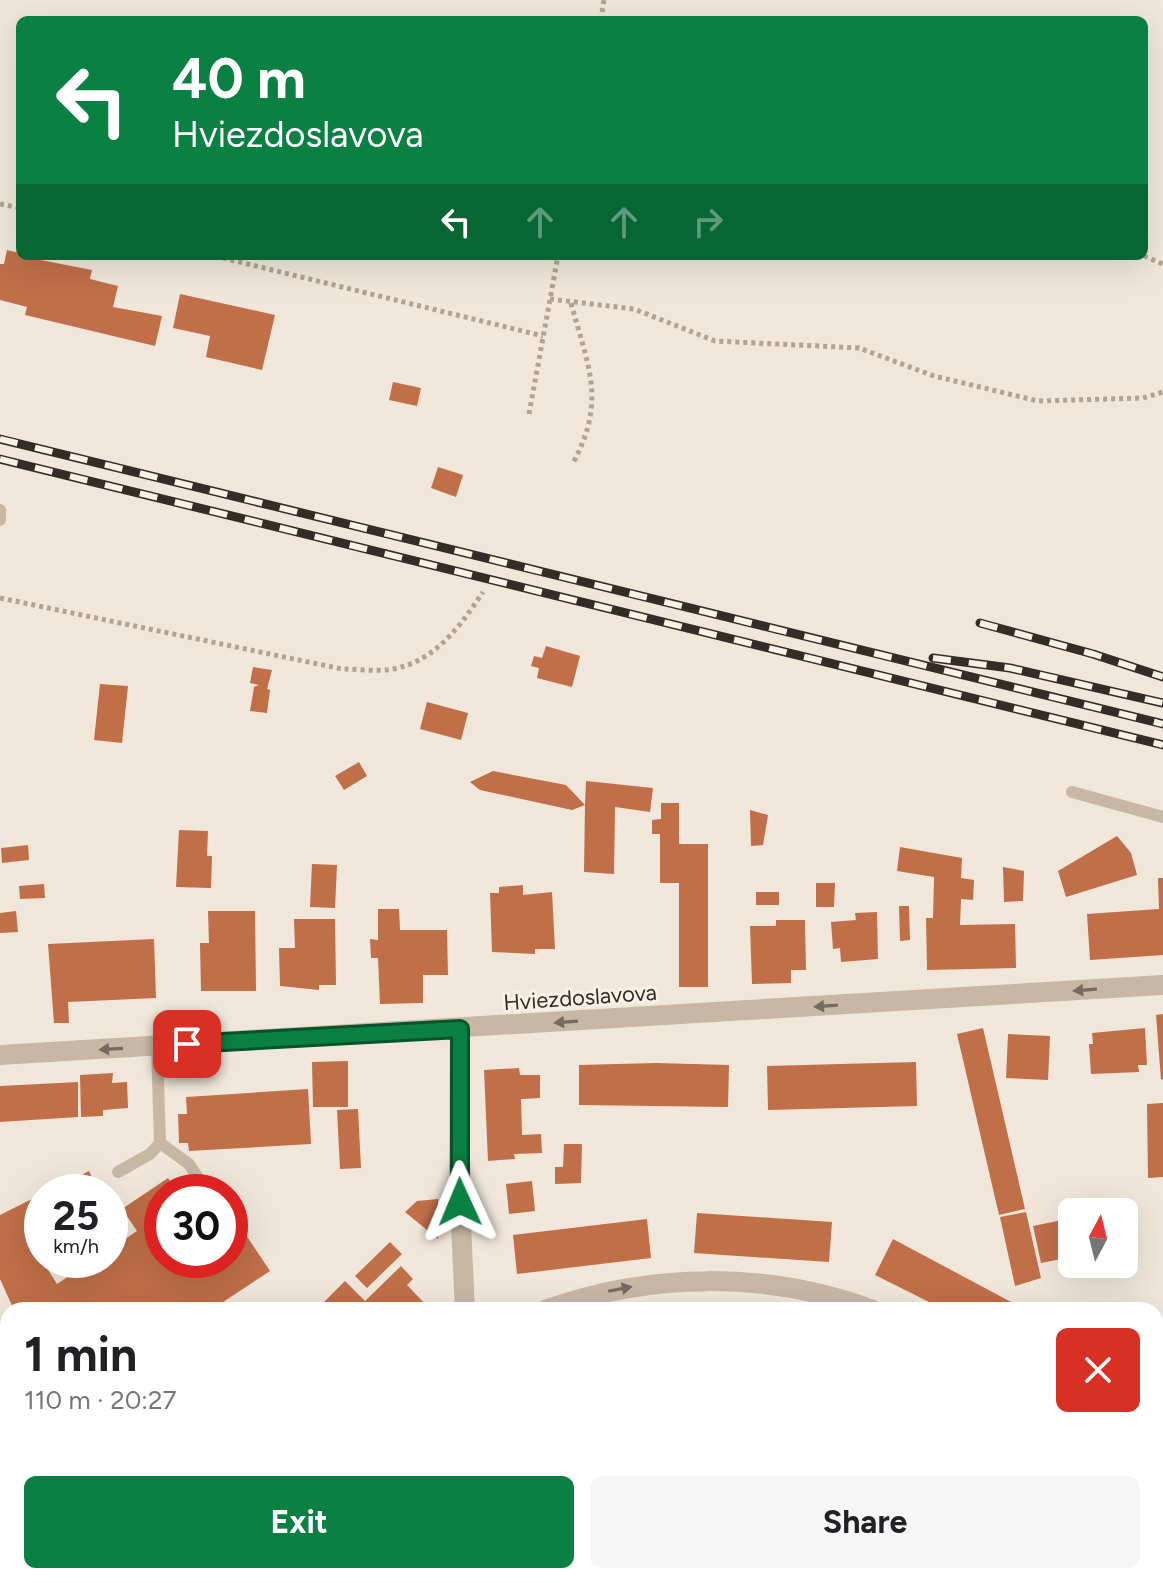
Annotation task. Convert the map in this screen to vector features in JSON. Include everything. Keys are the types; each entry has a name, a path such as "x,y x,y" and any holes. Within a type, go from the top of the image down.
{"street":[{"name":"Hviezdoslavova","path":"0,1055 1163,985"},
{"path":"460,1029 459,1183 465,1302"},
{"path":"575,1302 635,1286 700,1281 760,1283 804,1290 845,1302"}],"lane":[{"path":"0,510 0,520"},
{"path":"1072,792 1163,817"},
{"path":"118,1172 150,1154 160,1143 157,1046"},
{"path":"160,1143 189,1164 195,1174"}],"path":[{"path":"231,260 543,336"},
{"path":"529,414 557,260"},
{"path":"550,299 634,309 715,341 859,348 934,376 1038,401 1143,398 1163,392"},
{"path":"571,303 595,391 588,436 573,463"},
{"path":"0,598 342,669 394,669 434,652 461,626 483,592"}],"building":[{"path":"7,250 16,252 16,260 41,260 92,270 90,279 118,286 113,307 162,316 155,346 25,315 27,307 0,300 0,264 4,264"},
{"path":"180,294 275,315 262,370 206,357 210,336 173,328"},
{"path":"393,382 421,388 417,406 389,400"},
{"path":"438,467 463,475 456,497 431,488"},
{"path":"546,646 580,656 572,687 537,678 539,668 531,666 534,656 542,658"},
{"path":"253,667 272,670 267,689 270,690 267,713 250,711 254,687 259,685 250,683"},
{"path":"100,684 128,686 122,743 94,740"},
{"path":"427,702 468,713 461,740 420,729"},
{"path":"359,762 367,776 344,790 335,776"},
{"path":"493,771 566,785 585,805 572,810 480,790 470,782"},
{"path":"586,781 653,788 650,812 615,807 614,874 584,872"},
{"path":"661,803 679,803 679,844 708,844 708,987 679,987 679,883 660,883 660,834 652,834 652,820 661,819"},
{"path":"750,810 768,815 763,845 751,846"},
{"path":"179,830 208,831 207,856 212,856 211,888 176,887"},
{"path":"1117,836 1131,853 1137,875 1066,897 1058,871"},
{"path":"28,845 29,860 2,863 1,848"},
{"path":"900,847 962,858 961,878 974,880 973,900 961,899 960,925 1015,924 1016,968 927,970 926,918 933,918 934,877 897,871"},
{"path":"312,864 337,865 335,908 310,907"},
{"path":"1003,867 1024,871 1023,901 1004,902"},
{"path":"1158,878 1163,878 1163,955 1090,960 1087,914 1159,909"},
{"path":"816,883 835,883 834,907 816,907"},
{"path":"44,884 45,898 20,899 19,886"},
{"path":"523,885 523,895 552,892 555,949 535,949 535,954 492,952 490,893 499,893 499,887"},
{"path":"756,892 779,892 779,905 756,905"},
{"path":"899,906 909,906 910,940 900,941"},
{"path":"378,909 399,909 400,930 447,930 448,975 423,975 423,1003 380,1004 378,958 371,958 370,939 378,940"},
{"path":"16,911 18,932 0,933 0,913"},
{"path":"208,911 255,911 256,991 201,991 200,943 209,943"},
{"path":"877,912 878,959 841,962 840,948 833,949 831,922 856,920 855,913"},
{"path":"294,919 335,919 336,985 319,985 319,990 280,986 279,948 295,948"},
{"path":"776,920 805,920 806,970 791,970 791,983 752,984 750,926 776,926"},
{"path":"154,939 156,998 68,1002 69,1023 54,1023 48,944"},
{"path":"1163,1014 1163,1079 1161,1080 1156,1015"},
{"path":"983,1028 1025,1209 999,1215 957,1034"},
{"path":"1145,1028 1147,1065 1138,1065 1139,1072 1091,1074 1089,1044 1093,1044 1092,1033"},
{"path":"1008,1034 1050,1036 1048,1080 1006,1078"},
{"path":"348,1061 348,1107 313,1107 312,1062"},
{"path":"916,1062 917,1106 768,1110 767,1066"},
{"path":"579,1065 729,1065 728,1107 579,1105"},
{"path":"519,1068 520,1075 540,1075 540,1098 521,1099 522,1135 541,1134 542,1153 514,1154 515,1159 488,1161 484,1070"},
{"path":"113,1073 112,1083 127,1082 128,1108 103,1110 103,1116 81,1117 80,1075"},
{"path":"78,1082 78,1117 0,1122 0,1086"},
{"path":"308,1089 311,1144 189,1151 188,1143 179,1143 178,1114 187,1114 186,1097"},
{"path":"1163,1103 1163,1177 1148,1178 1147,1104"},
{"path":"358,1109 361,1168 340,1169 337,1110"},
{"path":"564,1144 582,1144 581,1183 555,1184 555,1167 563,1167"},
{"path":"532,1181 535,1211 509,1214 506,1184"},
{"path":"144,1194 144,1278 248,1278 248,1238 270,1271 223,1302 10,1302 0,1279 0,1215 24,1203 24,1278 53,1278 57,1284 66,1278 128,1278 128,1237 137,1231 128,1218 128,1205"},
{"path":"438,1199 438,1239 405,1212 417,1201"},
{"path":"1026,1212 1041,1278 1015,1286 1000,1217"},
{"path":"697,1213 832,1222 829,1262 694,1253"},
{"path":"647,1219 651,1258 517,1274 513,1235"},
{"path":"1058,1221 1058,1260 1041,1263 1033,1226"},
{"path":"893,1239 1011,1302 929,1302 875,1275"},
{"path":"390,1242 402,1254 367,1288 355,1276"},
{"path":"401,1266 413,1279 407,1285 423,1302 364,1302"},
{"path":"345,1281 365,1301 364,1302 324,1302"}],"railway":[{"path":"0,439 1163,724"},
{"path":"0,459 1163,745"},
{"path":"980,623 1163,677"},
{"path":"933,658 1010,668 1163,703"}],"route":[{"path":"187,1044 460,1029 460,1202"}]}
